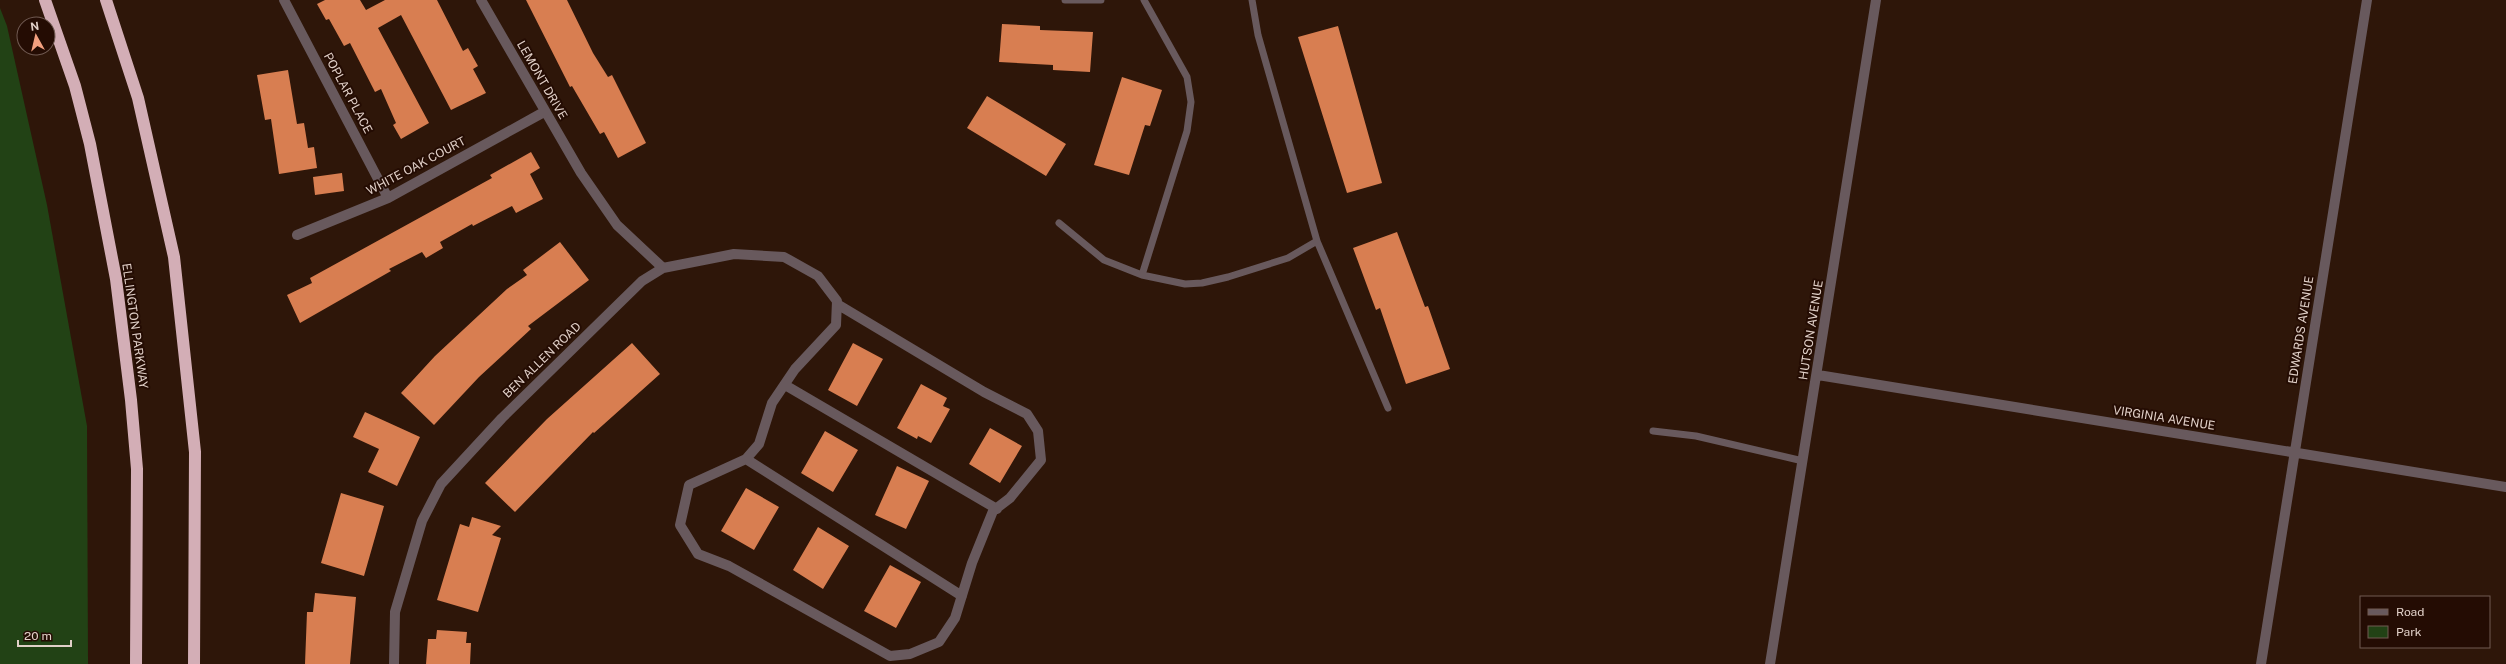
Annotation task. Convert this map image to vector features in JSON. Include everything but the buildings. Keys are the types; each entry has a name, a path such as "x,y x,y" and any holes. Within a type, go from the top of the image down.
{"highway":[{"name":"ELLINGTON PARKWAY","path":"45,0 75,86 90,144 116,279 131,400 136,469 136,664"},
{"path":"106,0 138,98 174,258 195,452 194,664"}],"street":[{"name":"POPLAR PLACE","path":"284,0 388,198"},
{"name":"LEMONT DRIVE","path":"481,0 544,112 581,173 617,225 663,268"},
{"name":"HUTSON AVENUE","path":"1770,664 1818,374 1876,0"},
{"name":"EDWARDS AVENUE","path":"2261,664 2367,0"},
{"name":"WHITE OAK COURT","path":"297,235 388,198 544,112"},
{"name":"BEN ALLEN ROAD","path":"394,664 395,612 422,521 441,484 502,418 636,286 663,268 734,254 784,256 818,276 837,301 837,304"},
{"path":"837,304 984,392 1027,414 1038,431 1040,460 1010,498 993,512 972,563 955,618 939,642 910,654 890,656 730,566 698,554 680,526 688,485 746,459 759,444 772,403 795,369 836,324 837,304"},
{"name":"VIRGINIA AVENUE","path":"1818,374 2506,487"},
{"path":"785,384 997,509"},
{"path":"746,459 962,596"}],"lane":[{"path":"1065,0 1101,0"},
{"path":"1142,275 1187,131 1191,102 1187,77 1144,0"},
{"path":"1252,0 1258,35 1317,241 1388,408"},
{"path":"1059,224 1104,260 1142,275 1185,284 1202,283 1288,258 1317,241"},
{"path":"1653,431 1696,436 1803,460"}],"green space":[{"path":"0,8 7,26 47,205 87,426 88,664 0,664"}]}
